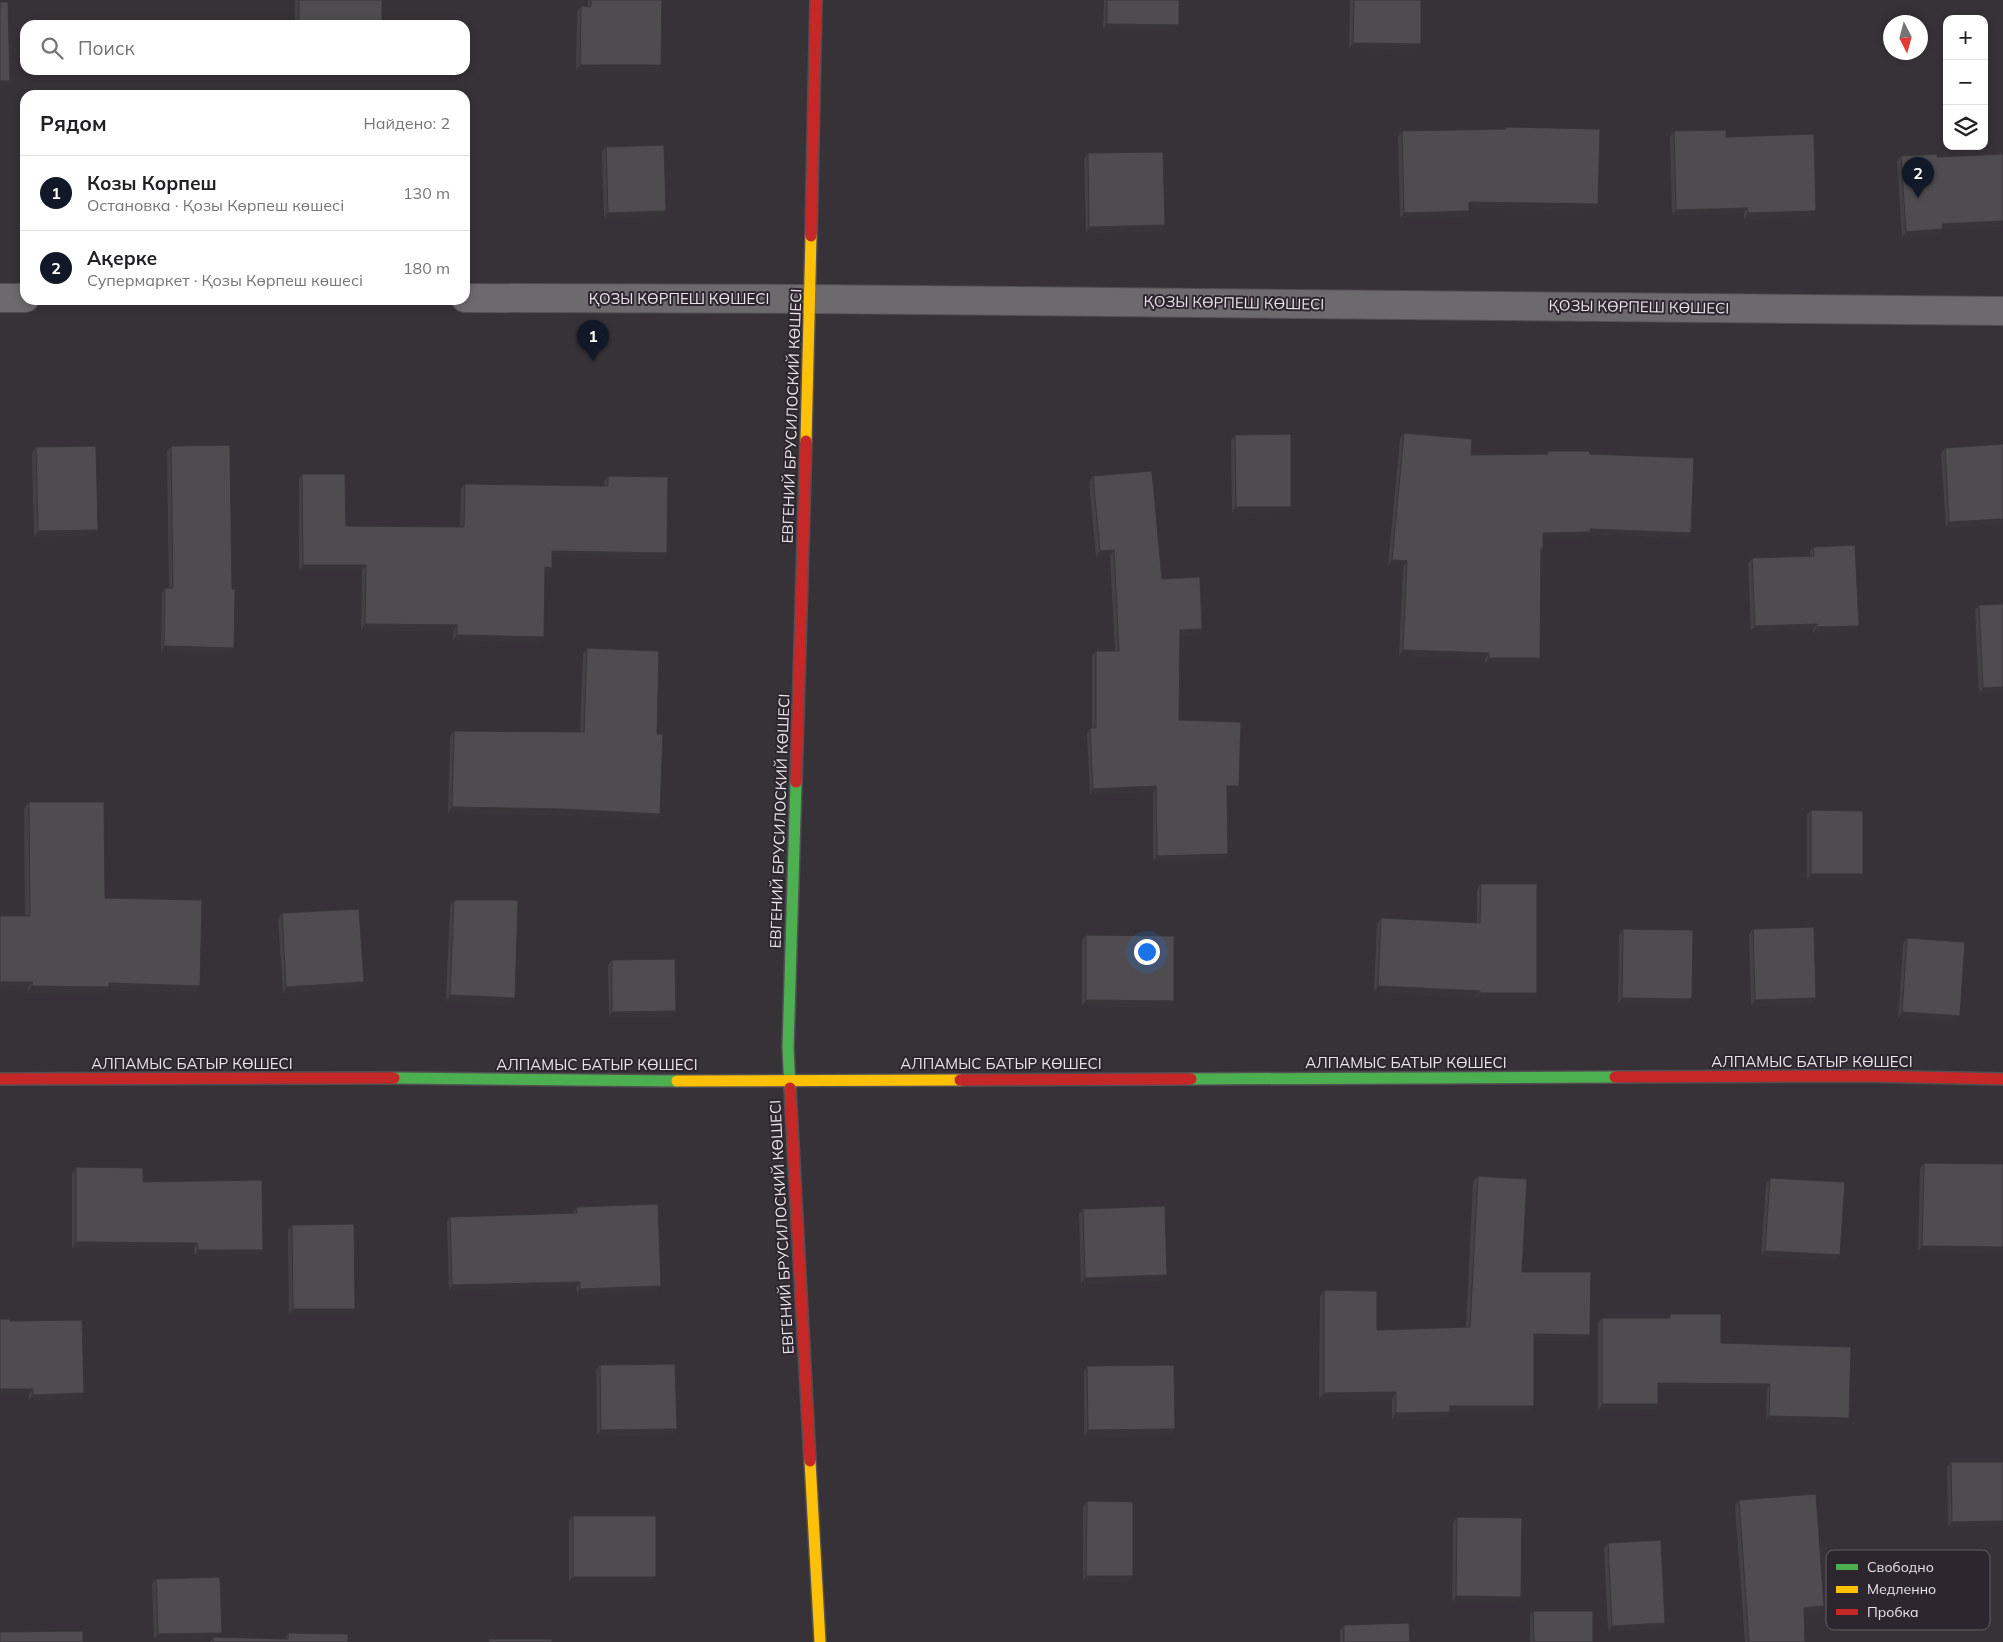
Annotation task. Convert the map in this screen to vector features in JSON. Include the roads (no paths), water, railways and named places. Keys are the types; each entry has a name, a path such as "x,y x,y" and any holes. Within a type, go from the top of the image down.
{"street":[{"name":"ЕВГЕНИЙ БРУСИЛОСКИЙ КӨШЕСІ","path":"816,0 789,1079 820,1642"},
{"path":"0,298 20,298"},
{"name":"ҚОЗЫ КӨРПЕШ КӨШЕСІ","path":"470,298 810,299 2003,311"},
{"name":"АЛПАМЫС БАТЫР КӨШЕСІ","path":"0,1079 416,1078 718,1081 789,1079 1858,1076 2003,1079"}],"place":[{"name":"Ақерке","path":"1918,198"},
{"name":"Козы Корпеш","path":"593,361"}]}
